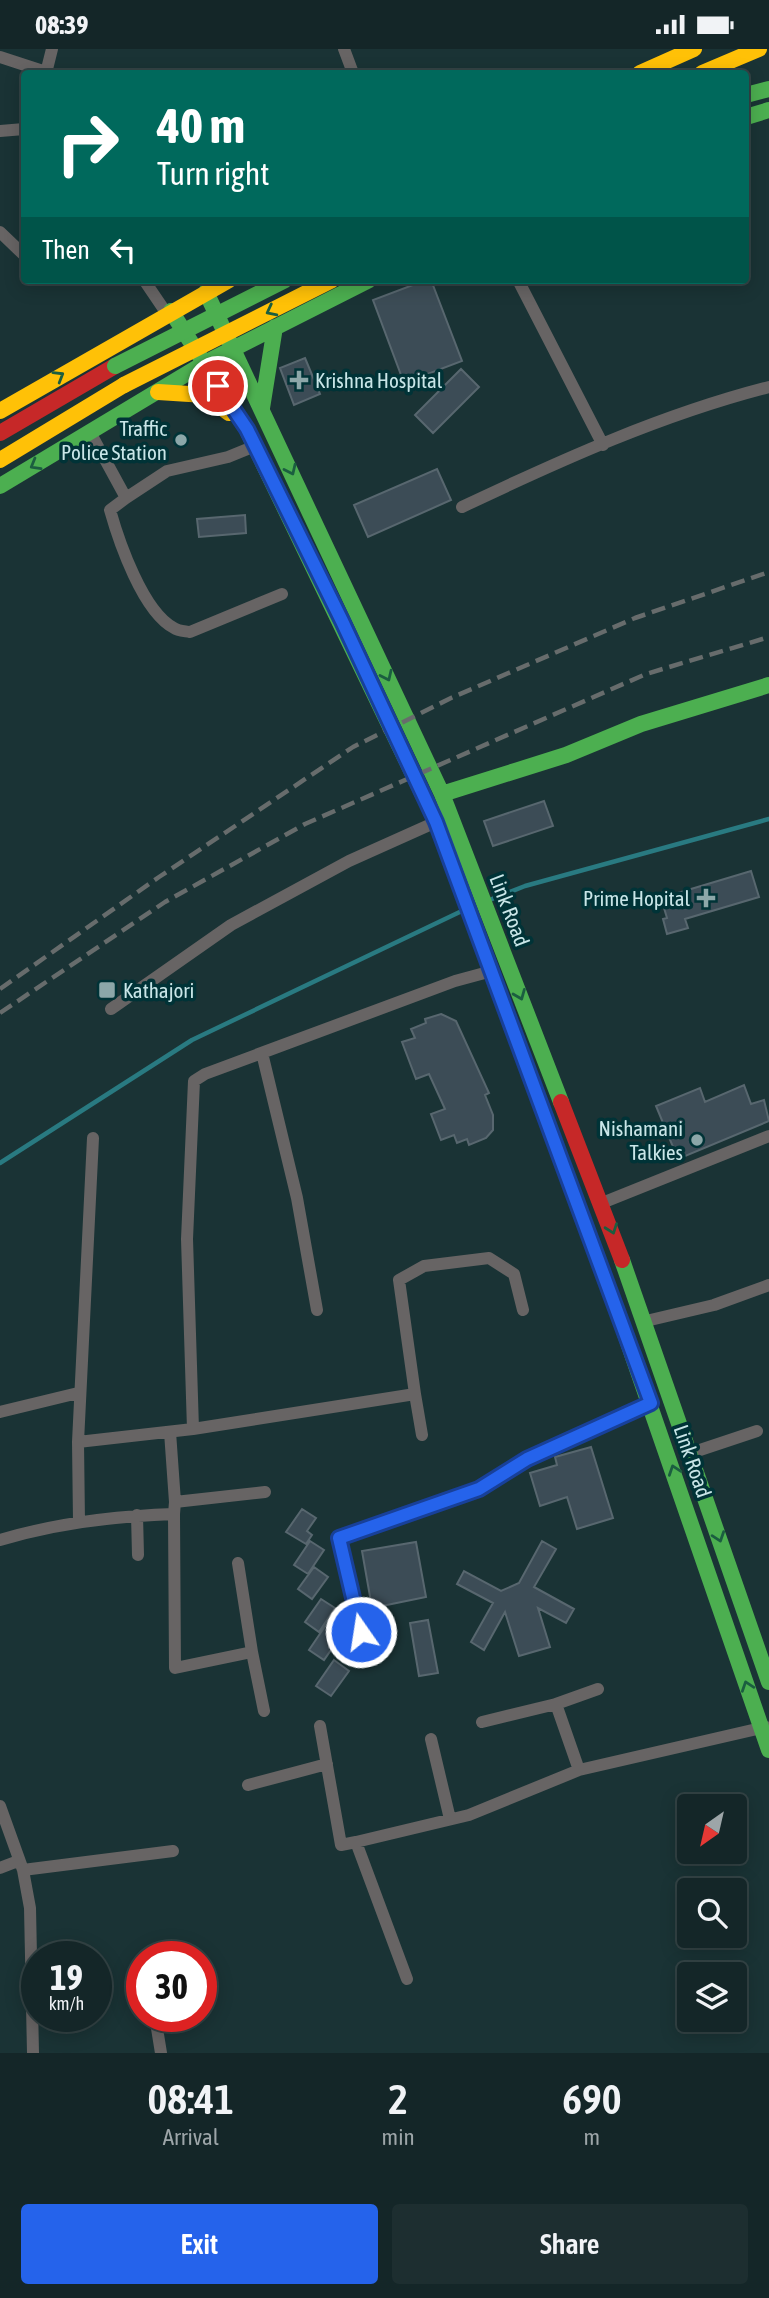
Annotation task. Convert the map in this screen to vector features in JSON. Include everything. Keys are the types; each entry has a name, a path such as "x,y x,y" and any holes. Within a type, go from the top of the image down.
{"main road":[{"path":"647,70 694,49"},
{"path":"709,70 759,49"},
{"path":"742,70 769,59"},
{"path":"749,94 769,89"},
{"path":"749,116 769,110"},
{"path":"0,411 221,284"},
{"path":"0,433 115,366 277,284"},
{"path":"0,460 124,385 324,284"},
{"path":"0,486 203,364 361,284"},
{"name":"Link Road","path":"206,292 442,794 646,1321 769,1682"},
{"name":"Link Road","path":"169,312 247,429 436,822 651,1403 766,1727 769,1750"},
{"path":"262,408 275,327"},
{"path":"157,392 205,395 247,429"},
{"path":"442,794 566,755 641,724 769,685"}],"street":[{"path":"47,70 52,49"},
{"path":"344,49 352,70"},
{"path":"0,57 37,70"},
{"path":"0,131 21,129"},
{"path":"0,232 21,252"},
{"path":"148,284 169,312"},
{"path":"520,284 603,445"},
{"path":"462,507 548,466 716,401 769,387"},
{"path":"90,432 125,498"},
{"path":"255,446 228,457 167,471 110,510 129,564 156,612 174,628 190,632 282,594"},
{"path":"111,1009 231,925 349,861 436,822"},
{"path":"193,1429 187,1239 194,1081 455,981 492,971"},
{"path":"262,1053 297,1198 317,1310"},
{"path":"602,1203 769,1136"},
{"path":"79,1522 78,1393 93,1138"},
{"path":"422,1435 399,1280 425,1266 489,1258 514,1274 523,1310"},
{"path":"646,1321 714,1305 769,1285"},
{"path":"0,1412 78,1393"},
{"path":"78,1442 193,1429 415,1394"},
{"path":"361,1632 339,1538 479,1489 527,1459 651,1403"},
{"path":"691,1453 757,1431"},
{"path":"170,1432 174,1508 175,1668 252,1652"},
{"path":"0,1540 79,1522 136,1515 265,1492"},
{"path":"136,1515 138,1555"},
{"path":"238,1563 264,1711"},
{"path":"482,1722 555,1704 598,1689"},
{"path":"555,1704 579,1770"},
{"path":"320,1726 341,1845 469,1815 579,1770 766,1727"},
{"path":"431,1739 450,1819"},
{"path":"248,1785 327,1765"},
{"path":"0,1806 20,1865 30,1908 33,2053"},
{"path":"356,1842 407,1979"},
{"path":"0,1868 173,1851"},
{"path":"158,2032 161,2053"}],"building":[{"path":"415,284 433,284 462,361 404,383 373,300"},
{"path":"305,358 320,394 294,405 280,368"},
{"path":"461,369 479,387 433,433 415,415"},
{"path":"437,469 451,500 368,537 354,505"},
{"path":"245,515 246,533 199,537 197,519"},
{"path":"544,801 553,826 493,846 484,821"},
{"path":"751,871 759,897 685,919 688,928 667,934 663,919 667,918 661,898"},
{"path":"441,1014 456,1021 489,1093 485,1095 493,1115 493,1130 486,1138 469,1145 467,1139 457,1143 454,1135 441,1140 431,1114 445,1109 429,1074 416,1079 402,1042 415,1038 411,1029 426,1023 425,1019"},
{"name":"Nishamani Talkies","path":"744,1085 751,1104 764,1100 769,1121 678,1159 656,1106 700,1088 705,1102"},
{"path":"591,1447 613,1518 577,1529 567,1497 540,1506 530,1473 557,1465 555,1457"},
{"path":"302,1509 316,1518 307,1531 312,1535 306,1544 286,1532"},
{"path":"310,1541 324,1550 308,1574 294,1565"},
{"path":"542,1541 556,1549 534,1587 574,1609 566,1623 538,1608 550,1647 519,1656 505,1612 484,1650 471,1642 493,1603 457,1584 464,1571 501,1591 519,1583"},
{"path":"416,1542 426,1597 372,1608 362,1551"},
{"path":"314,1567 328,1577 312,1599 298,1589"},
{"path":"321,1599 335,1608 319,1632 305,1622"},
{"path":"330,1619 333,1636 342,1634 324,1660 309,1650"},
{"path":"428,1620 438,1673 419,1676 410,1623"},
{"path":"334,1660 349,1671 331,1696 316,1686"}],"waterway":[{"path":"487,901 525,886 769,819"},
{"path":"0,1163 192,1040 466,909"}],"railway":[{"path":"0,989 159,877 353,747 451,698 635,618 769,572"},
{"path":"0,1013 165,902 305,824 646,674 769,637"}],"traffic: fast":[{"path":"749,94 769,89"},
{"path":"749,116 769,110"},
{"path":"115,366 277,284"},
{"path":"0,486 203,364 361,284"},
{"path":"206,292 442,794 561,1102"},
{"path":"171,311 247,430 436,822 546,1119"},
{"path":"262,408 275,327"},
{"path":"442,794 566,755 641,724 769,685"},
{"path":"622,1260 769,1682"},
{"path":"615,1305 769,1750"}],"traffic: slow":[{"path":"647,70 694,49"},
{"path":"709,70 759,49"},
{"path":"0,411 222,284"},
{"path":"124,385 324,284"},
{"path":"0,460 124,385"},
{"path":"158,392 205,395 229,413"}],"traffic: jam":[{"path":"0,433 115,366"},
{"path":"561,1102 622,1260"},
{"path":"546,1119 615,1305"}],"place":[{"name":"Krishna Hospital","path":"299,380"},
{"name":"Traffic Police Station","path":"181,440"},
{"name":"Prime Hopital","path":"706,898"},
{"name":"Kathajori","path":"107,990"},
{"name":"Nishamani Talkies","path":"697,1140"}],"route":[{"path":"218,386 247,429 342,621 436,822 651,1403 527,1459 479,1489 339,1538 361,1632"}]}
